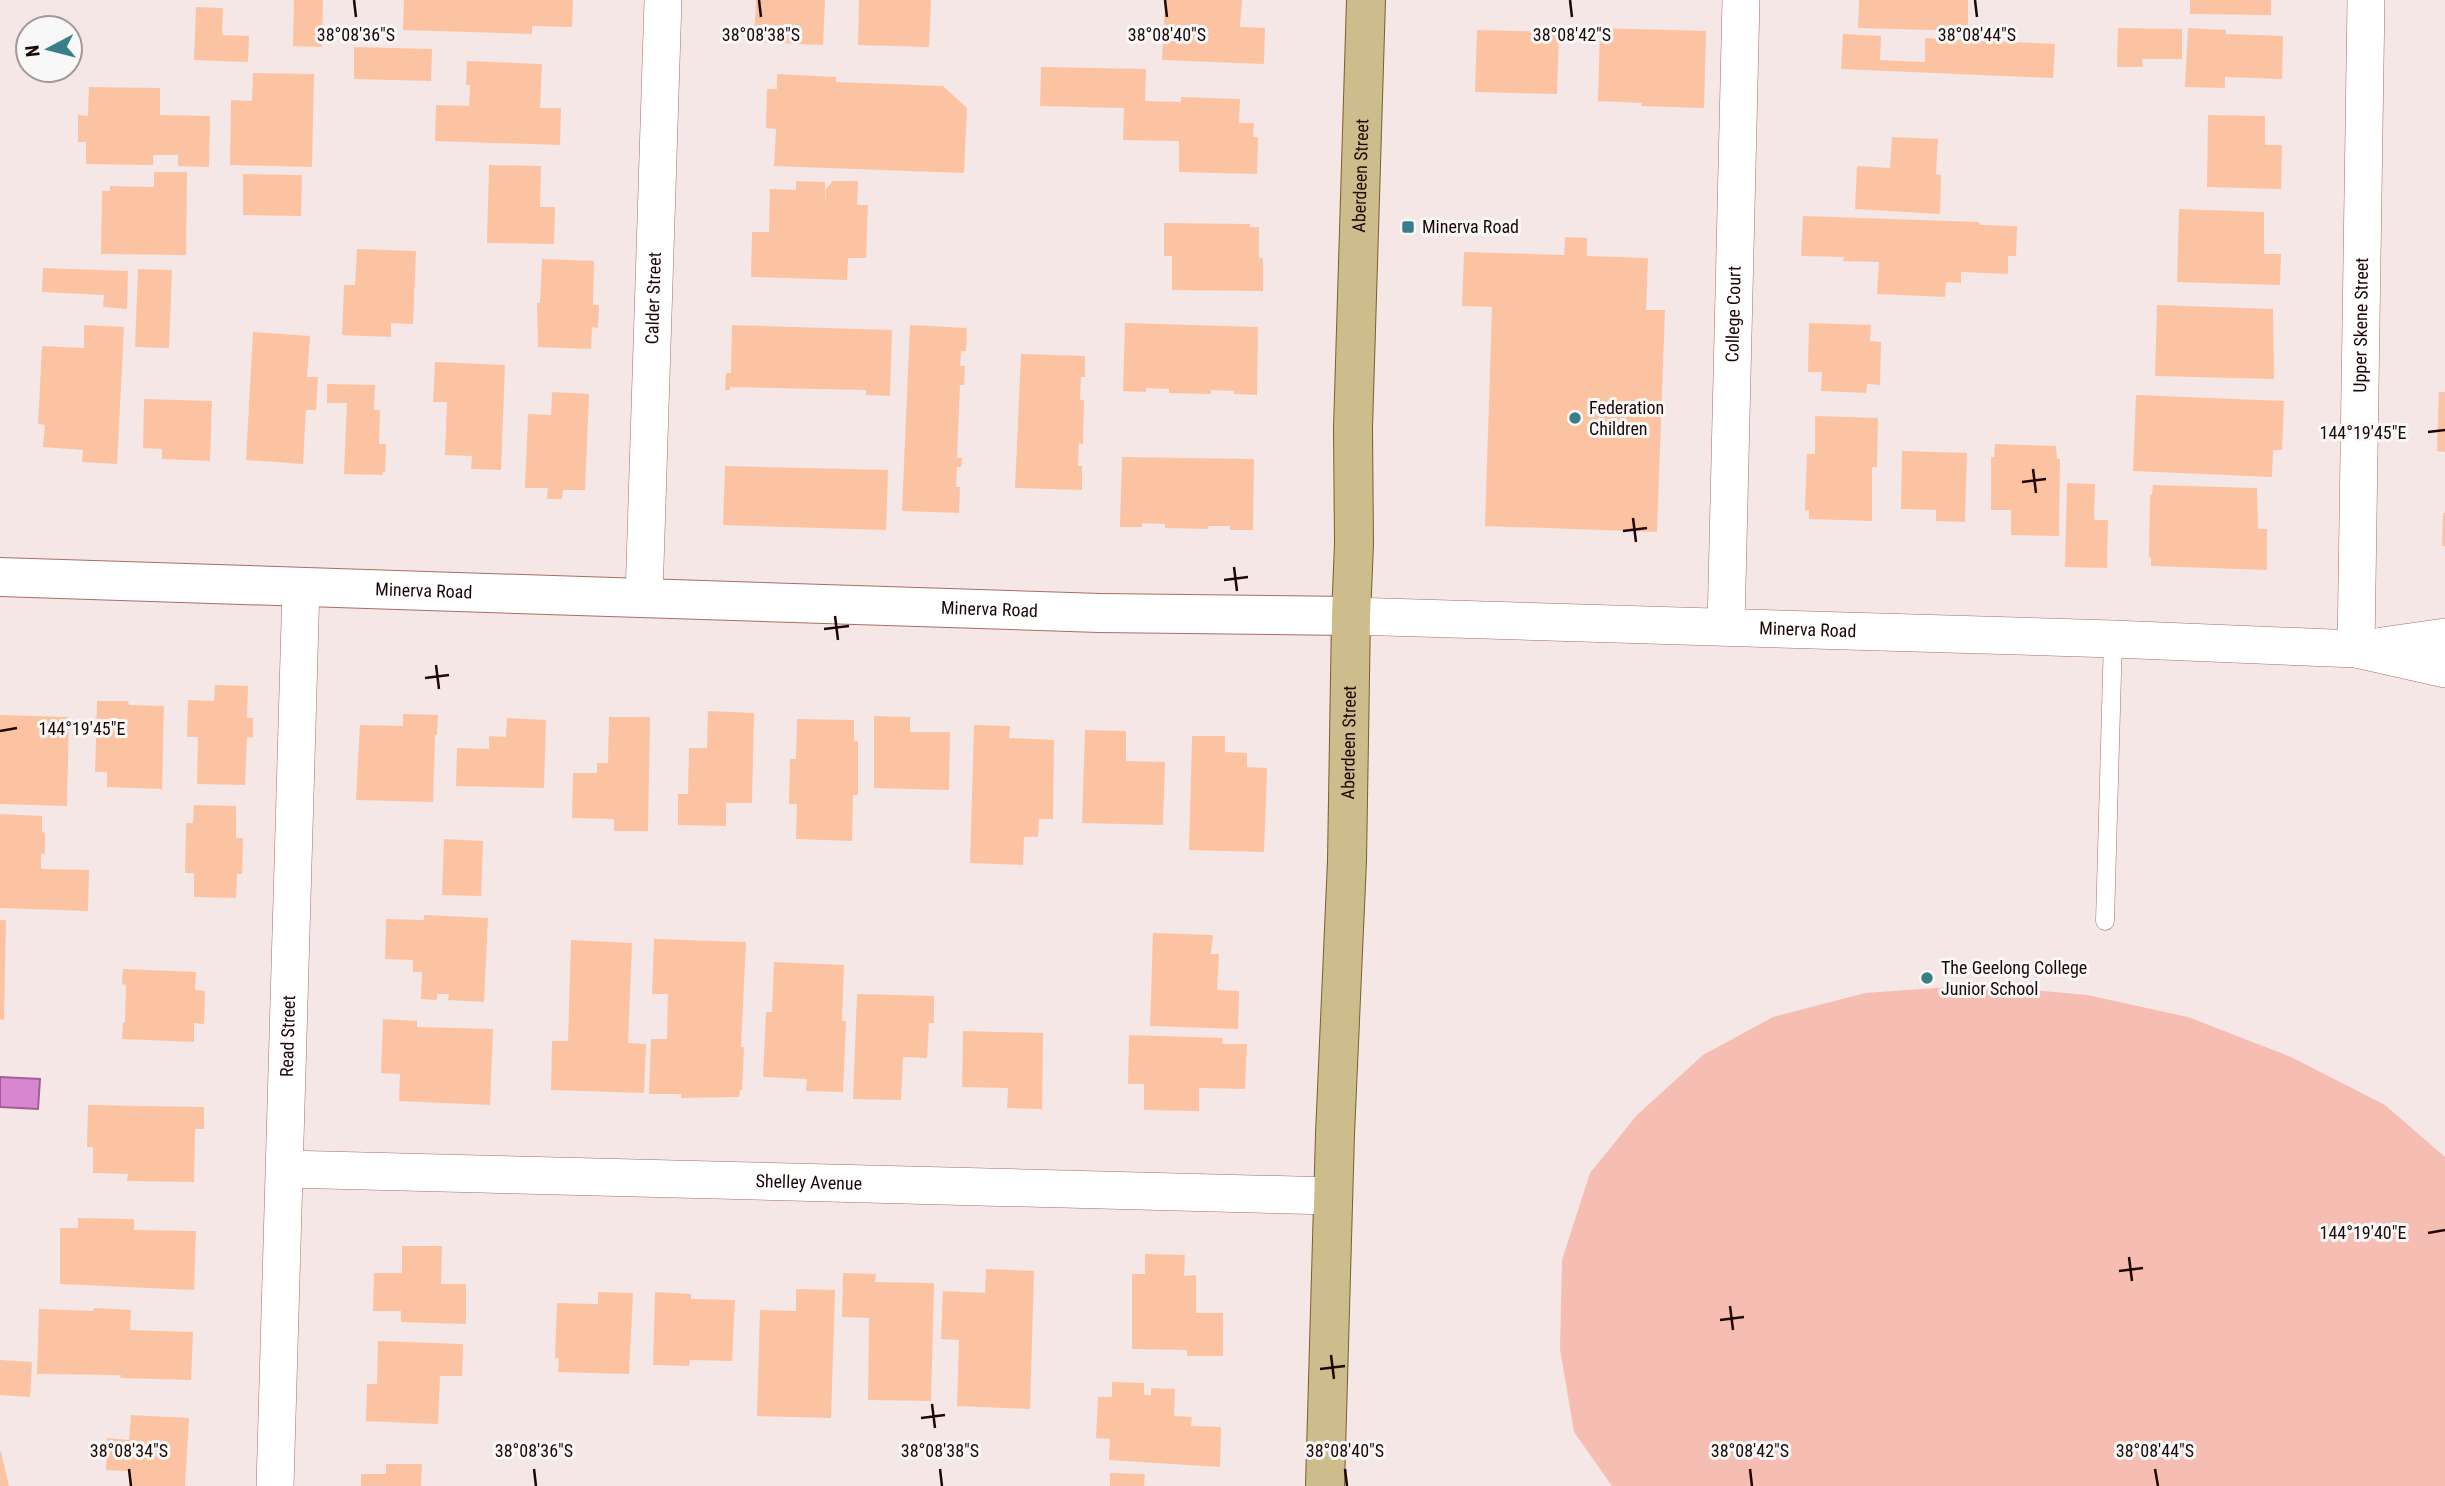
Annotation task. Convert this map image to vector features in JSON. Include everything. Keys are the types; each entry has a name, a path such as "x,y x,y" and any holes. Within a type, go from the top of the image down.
{"main road":[{"name":"Aberdeen Street","path":"1325,1486 1333,1196 1347,861 1354,544 1353,428 1366,0"}],"street":[{"name":"Calder Street","path":"644,597 663,0"},
{"name":"College Court","path":"1726,627 1741,0"},
{"name":"Upper Skene Street","path":"2356,649 2366,0"},
{"name":"Minerva Road","path":"0,578 1100,612 1351,616 2113,639 2356,649 2445,668"},
{"name":"Read Street","path":"275,1486 301,587"},
{"name":"Minerva Road","path":"2356,649 2445,637"},
{"name":"Shelley Avenue","path":"286,1169 1333,1196"}],"lane":[{"path":"2105,921 2113,639"}],"shaded area":[{"path":"1977,985 2087,995 2188,1017 2291,1057 2385,1105 2445,1157 2445,1486 1612,1486 1574,1432 1560,1349 1562,1260 1590,1173 1637,1115 1703,1055 1773,1017 1865,993"},
{"path":"0,1077 40,1079 38,1109 0,1107"}],"building":[{"path":"294,0 323,0 322,47 293,46"},
{"path":"404,0 573,0 572,27 532,26 532,34 403,30"},
{"path":"756,0 825,0 823,45 754,42"},
{"path":"859,0 931,0 929,47 858,45"},
{"path":"1165,0 1242,0 1240,27 1265,28 1264,64 1162,60"},
{"path":"1859,0 1968,0 1968,31 1858,28"},
{"path":"2190,0 2271,0 2271,15 2190,14"},
{"path":"196,7 223,8 222,35 249,36 248,62 194,60"},
{"path":"1600,28 1706,31 1704,108 1641,106 1642,103 1598,101"},
{"path":"2118,28 2182,29 2182,59 2142,59 2143,67 2117,67"},
{"path":"2188,28 2226,30 2226,34 2283,36 2282,79 2225,77 2225,88 2185,87"},
{"path":"1477,30 1559,32 1557,94 1475,92"},
{"path":"1843,34 1881,36 1880,60 1925,62 1925,38 2055,44 2053,78 1841,69"},
{"path":"354,47 432,49 431,81 354,79"},
{"path":"467,61 542,64 540,108 561,108 560,145 435,141 436,105 469,106"},
{"path":"1041,67 1146,69 1145,101 1181,102 1181,97 1240,99 1239,123 1254,123 1253,137 1258,137 1257,174 1179,172 1179,141 1123,140 1124,108 1040,106"},
{"path":"253,73 314,74 312,167 230,165 231,100 252,101"},
{"path":"777,74 836,77 836,82 943,86 967,108 964,173 774,166 776,129 766,128 767,89 777,89"},
{"path":"89,87 160,88 160,115 210,116 209,167 178,166 178,155 153,155 153,165 86,164 86,142 78,142 78,115 88,116"},
{"path":"2208,115 2265,116 2265,145 2282,145 2281,189 2207,187"},
{"path":"1892,137 1938,139 1936,174 1941,175 1940,214 1855,209 1857,166 1890,168"},
{"path":"489,165 541,166 540,207 555,207 554,244 487,243"},
{"path":"154,172 187,172 186,255 101,254 102,191 110,191 110,186 154,187"},
{"path":"243,174 302,175 301,216 243,215"},
{"path":"796,181 825,182 825,204 826,189 833,181 858,181 857,205 868,205 866,258 848,258 847,280 751,277 752,232 769,232 770,189 796,190"},
{"path":"2179,209 2264,212 2264,254 2281,254 2280,285 2177,282"},
{"path":"1803,216 1979,222 1980,225 2017,226 2016,256 2008,256 2008,274 1961,272 1961,283 1946,282 1945,297 1877,294 1879,262 1843,261 1844,257 1801,256"},
{"path":"1164,223 1250,224 1250,227 1259,227 1263,291 1172,290 1172,256 1164,256"},
{"name":"Federation Children","path":"1565,237 1587,238 1587,256 1648,258 1646,310 1665,310 1657,532 1485,526 1492,307 1462,306 1464,252 1564,255"},
{"path":"357,249 416,251 413,324 391,323 391,337 342,335 344,285 355,285"},
{"path":"542,259 594,261 593,305 599,305 598,328 592,327 591,349 538,347 537,303 540,303"},
{"path":"43,268 128,271 127,309 103,307 104,295 42,292"},
{"path":"138,269 172,270 169,348 135,347"},
{"path":"2157,305 2273,309 2274,379 2155,376"},
{"path":"1125,323 1258,327 1257,395 1211,390 1211,394 1169,393 1169,389 1146,388 1146,392 1123,391"},
{"path":"1809,323 1871,325 1870,341 1881,342 1880,385 1867,384 1866,393 1821,391 1822,372 1808,372"},
{"path":"84,325 124,327 117,464 82,462 83,450 43,447 45,425 38,424 42,346 84,348"},
{"path":"732,325 892,330 890,396 866,395 866,390 730,387 730,390 725,390 726,373 731,373"},
{"path":"910,325 967,328 966,351 961,351 960,366 965,366 964,385 960,385 957,458 962,458 961,467 957,467 956,487 960,487 959,513 902,511"},
{"path":"253,332 310,336 307,377 318,377 316,410 306,410 303,464 246,460"},
{"path":"1021,354 1085,356 1085,377 1081,377 1080,400 1084,400 1083,444 1079,443 1078,466 1082,466 1082,490 1015,488"},
{"path":"435,362 505,365 501,470 471,469 472,456 445,455 447,402 433,402"},
{"path":"327,384 375,385 374,410 380,410 379,444 386,444 385,472 382,475 344,474 347,403 327,403"},
{"path":"552,392 589,394 585,490 563,490 562,499 547,499 548,488 525,488 528,414 551,415"},
{"path":"2439,392 2445,392 2445,452 2437,451"},
{"path":"2136,395 2284,401 2282,450 2273,450 2272,477 2133,471"},
{"path":"144,399 212,401 210,461 162,459 162,449 143,448"},
{"path":"1815,416 1878,418 1877,467 1872,467 1872,521 1809,519 1809,510 1805,510 1807,454 1815,454"},
{"path":"1995,444 2056,446 2057,459 2060,459 2059,536 2011,535 2011,510 1991,510 1991,457 1994,457"},
{"path":"1902,451 1967,453 1965,522 1936,521 1936,510 1901,509"},
{"path":"1122,457 1254,459 1253,530 1230,530 1230,526 1208,526 1207,529 1165,528 1165,524 1142,523 1142,527 1120,527"},
{"path":"725,466 888,470 886,530 723,525"},
{"path":"2067,483 2095,484 2094,520 2108,520 2107,568 2065,567"},
{"path":"2153,485 2257,488 2258,529 2267,529 2267,570 2151,566 2150,495"},
{"path":"2445,513 2445,546 2442,546"},
{"path":"215,685 248,686 247,718 253,718 253,738 247,737 245,785 197,784 198,737 187,737 188,700 214,701"},
{"path":"97,701 128,701 129,705 164,706 162,789 107,787 107,772 95,772"},
{"path":"708,711 754,713 752,803 726,803 726,826 678,825 678,794 688,794 689,748 707,748"},
{"path":"403,714 438,715 433,802 356,800 360,725 403,726"},
{"path":"0,715 69,717 67,806 0,804"},
{"path":"874,716 910,717 910,732 950,732 949,790 874,788"},
{"path":"609,717 650,717 648,831 614,831 614,819 572,818 573,773 597,773 597,763 608,763"},
{"path":"507,718 546,720 544,788 456,786 457,748 489,749 489,736 506,737"},
{"path":"797,719 854,720 854,741 858,741 858,795 853,795 852,841 796,839 797,804 789,804 790,759 796,759"},
{"path":"974,725 1010,726 1009,738 1054,740 1053,819 1039,819 1038,837 1024,837 1023,865 970,863"},
{"path":"1085,730 1126,731 1126,761 1165,762 1163,825 1082,823"},
{"path":"1192,736 1225,736 1225,752 1247,753 1247,767 1267,768 1264,852 1189,850"},
{"path":"194,805 236,806 236,838 243,838 242,874 237,874 236,898 194,897 194,873 185,873 186,823 193,823"},
{"path":"0,814 42,816 45,854 41,854 41,869 89,870 88,911 0,908"},
{"path":"444,839 483,841 481,896 442,895"},
{"path":"424,915 488,918 484,1002 448,1000 449,994 437,994 437,1000 421,999 422,972 413,972 413,960 385,959 386,919 424,920"},
{"path":"0,920 6,920 4,1020 0,1019"},
{"path":"1153,933 1213,935 1211,954 1219,954 1217,990 1239,991 1238,1029 1150,1026"},
{"path":"654,939 746,942 741,1047 744,1047 742,1090 739,1097 681,1098 681,1094 649,1094 651,1039 667,1039 668,994 652,994"},
{"path":"571,940 632,943 628,1043 646,1044 644,1093 551,1090 552,1041 568,1041"},
{"path":"774,962 844,965 842,1021 846,1021 843,1092 806,1091 807,1079 763,1077 766,1012 772,1012"},
{"path":"123,969 196,972 195,990 205,991 204,1024 194,1023 194,1042 122,1039 126,985 122,984"},
{"path":"857,994 934,996 934,1023 929,1023 927,1058 903,1057 901,1100 853,1099"},
{"path":"383,1019 417,1021 417,1027 493,1029 490,1105 399,1101 400,1074 381,1073"},
{"path":"963,1031 1043,1033 1042,1109 1007,1108 1008,1088 962,1087"},
{"path":"1129,1035 1223,1038 1222,1044 1247,1044 1245,1089 1199,1088 1199,1111 1144,1110 1144,1084 1128,1084"},
{"path":"88,1105 204,1107 204,1129 195,1129 194,1182 127,1181 128,1174 93,1173 93,1147 87,1147"},
{"path":"78,1218 134,1219 134,1230 196,1231 194,1290 60,1284 60,1228 78,1228"},
{"path":"402,1246 442,1246 441,1284 466,1284 466,1324 401,1322 401,1311 373,1311 374,1273 402,1273"},
{"path":"1145,1254 1185,1255 1184,1276 1196,1275 1196,1313 1223,1313 1223,1356 1187,1356 1187,1350 1132,1349 1132,1274 1145,1274"},
{"path":"986,1269 1034,1271 1030,1409 957,1406 959,1340 941,1339 943,1291 985,1293"},
{"path":"843,1273 876,1274 875,1282 934,1283 931,1401 868,1400 869,1318 842,1317"},
{"path":"796,1289 835,1290 831,1418 757,1416 760,1310 796,1311"},
{"path":"598,1292 633,1293 629,1374 558,1372 559,1358 555,1358 557,1303 598,1304"},
{"path":"655,1292 691,1294 691,1299 735,1300 732,1361 690,1360 689,1366 653,1365"},
{"path":"94,1308 131,1310 130,1330 193,1332 191,1380 120,1378 121,1375 37,1374 39,1309 93,1311"},
{"path":"378,1341 463,1344 462,1376 440,1376 438,1424 366,1421 367,1384 377,1384"},
{"path":"0,1360 32,1362 30,1397 0,1395"},
{"path":"1112,1382 1144,1383 1144,1395 1151,1395 1151,1388 1175,1389 1174,1416 1192,1417 1191,1426 1221,1427 1220,1467 1109,1460 1110,1439 1096,1438 1098,1397 1112,1397"},
{"path":"131,1415 189,1418 185,1486 129,1486 130,1471 106,1470 107,1438 129,1440"},
{"path":"1,1452 9,1486 0,1486"},
{"path":"386,1464 422,1464 421,1486 361,1486 361,1474 386,1474"},
{"path":"1110,1473 1145,1474 1144,1486 1110,1486"}],"place":[{"name":"Minerva Road","path":"1408,227"},
{"name":"Federation Children","path":"1575,418"},
{"name":"The Geelong College Junior School","path":"1927,978"}]}
